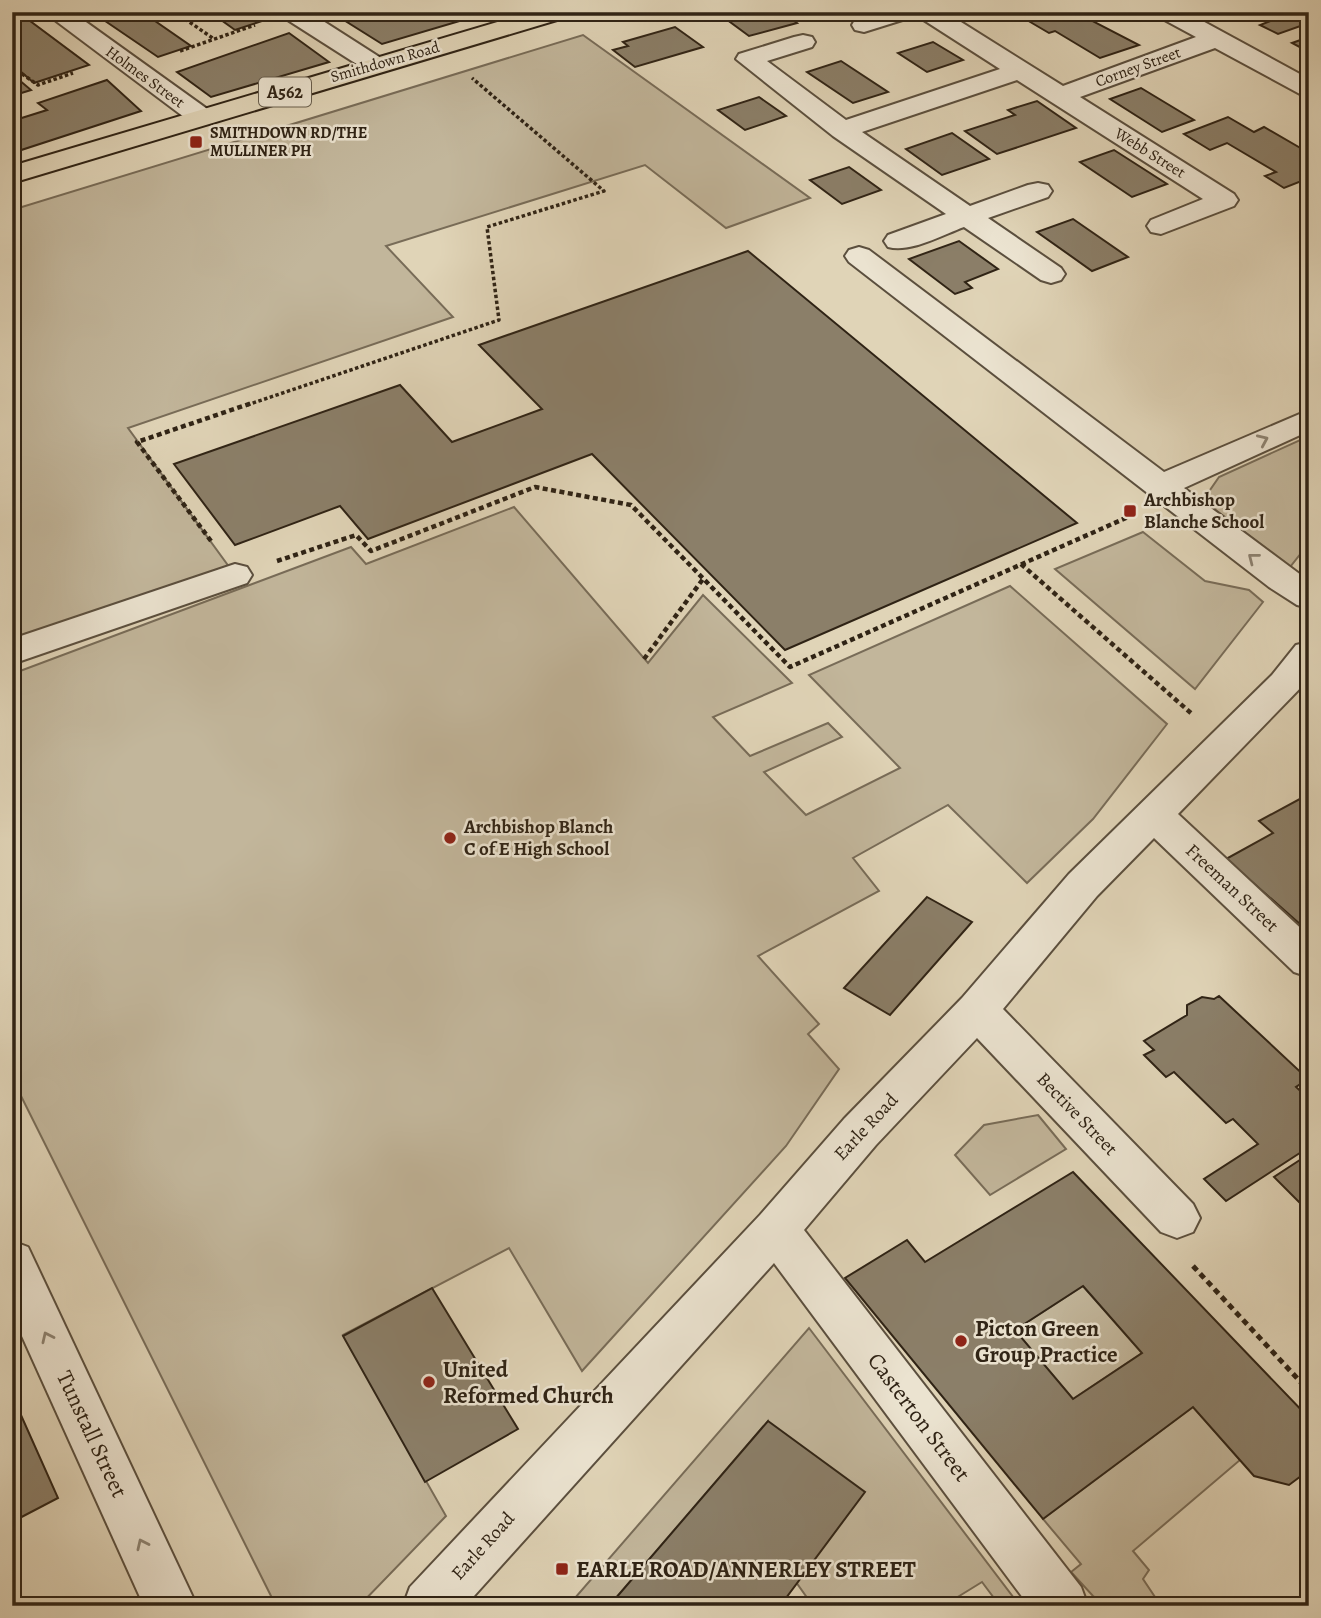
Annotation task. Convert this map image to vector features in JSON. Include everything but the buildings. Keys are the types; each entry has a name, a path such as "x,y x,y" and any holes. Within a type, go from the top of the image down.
{"highway":[{"name":"Smithdown Road","path":"12,175 542,14"}],"street":[{"name":"Holmes Street","path":"56,12 201,117"},
{"path":"292,12 375,65"},
{"path":"864,25 903,12"},
{"name":"Webb Street","path":"928,12 1224,200 1161,226"},
{"path":"1168,12 1309,89"},
{"name":"Corney Street","path":"1060,96 1215,39"},
{"path":"803,42 748,59 842,130 1052,274"},
{"path":"842,130 1018,71"},
{"path":"898,241 1038,191"},
{"path":"859,256 1281,579 1309,597"},
{"path":"1167,491 1309,419"},
{"path":"12,652 235,575"},
{"name":"Earle Road","path":"429,1606 776,1229 860,1132 977,1010 1083,885 1155,815 1224,742 1301,680"},
{"name":"Freeman Street","path":"1155,815 1309,961"},
{"name":"Bective Street","path":"977,1010 1177,1218"},
{"name":"Casterton Street","path":"776,1229 1062,1606"},
{"name":"Tunstall Street","path":"12,1262 171,1606"}],"path":[{"path":"175,12 215,39"},
{"path":"12,67 38,85 215,39 266,21"},
{"path":"436,47 604,191 487,227 499,320 137,442 235,575 356,535 371,551 535,487 631,505 790,667 1021,564 1167,491"},
{"path":"1021,564 1224,742"},
{"path":"644,659 703,579"},
{"path":"1177,1218 1170,1240 1309,1391"}],"shaded area":[{"path":"583,35 810,198 726,228 645,165 386,246 453,317 128,428 235,575 12,653 12,210"},
{"path":"1309,436 1309,543 1290,567 1213,508 1208,493 1219,477"},
{"path":"514,507 648,663 703,595 792,683 713,717 750,756 828,723 842,737 764,772 806,815 900,768 809,675 1010,586 1167,724 1093,819 1027,883 948,805 853,858 879,891 758,956 819,1024 808,1034 839,1069 786,1146 582,1371 509,1248 343,1335 446,1516 359,1606 276,1606 12,1078 12,674 351,547 366,564"},
{"path":"1143,532 1205,581 1249,590 1263,602 1195,689 1055,569"},
{"path":"1038,1115 1066,1149 990,1195 955,1155 984,1125"},
{"path":"1083,1286 1142,1353 1073,1399 1015,1330"},
{"path":"809,1328 1020,1606 1000,1606 982,1582 943,1606 813,1606 796,1582 768,1421 609,1606 568,1606"},
{"path":"1193,1407 1240,1460 1133,1551 1149,1570 1143,1579 1161,1606 1109,1606 1093,1596 1071,1572 1081,1564 1043,1519"}],"place":[{"name":"SMITHDOWN RD/THE MULLINER PH","path":"196,142"},
{"name":"Archbishop Blanche School","path":"1130,511"},
{"name":"Archbishop Blanch C of E High School","path":"450,838"},
{"name":"Picton Green Group Practice","path":"961,1341"},
{"name":"United Reformed Church","path":"429,1382"},
{"name":"EARLE ROAD/ANNERLEY STREET","path":"562,1569"}]}
